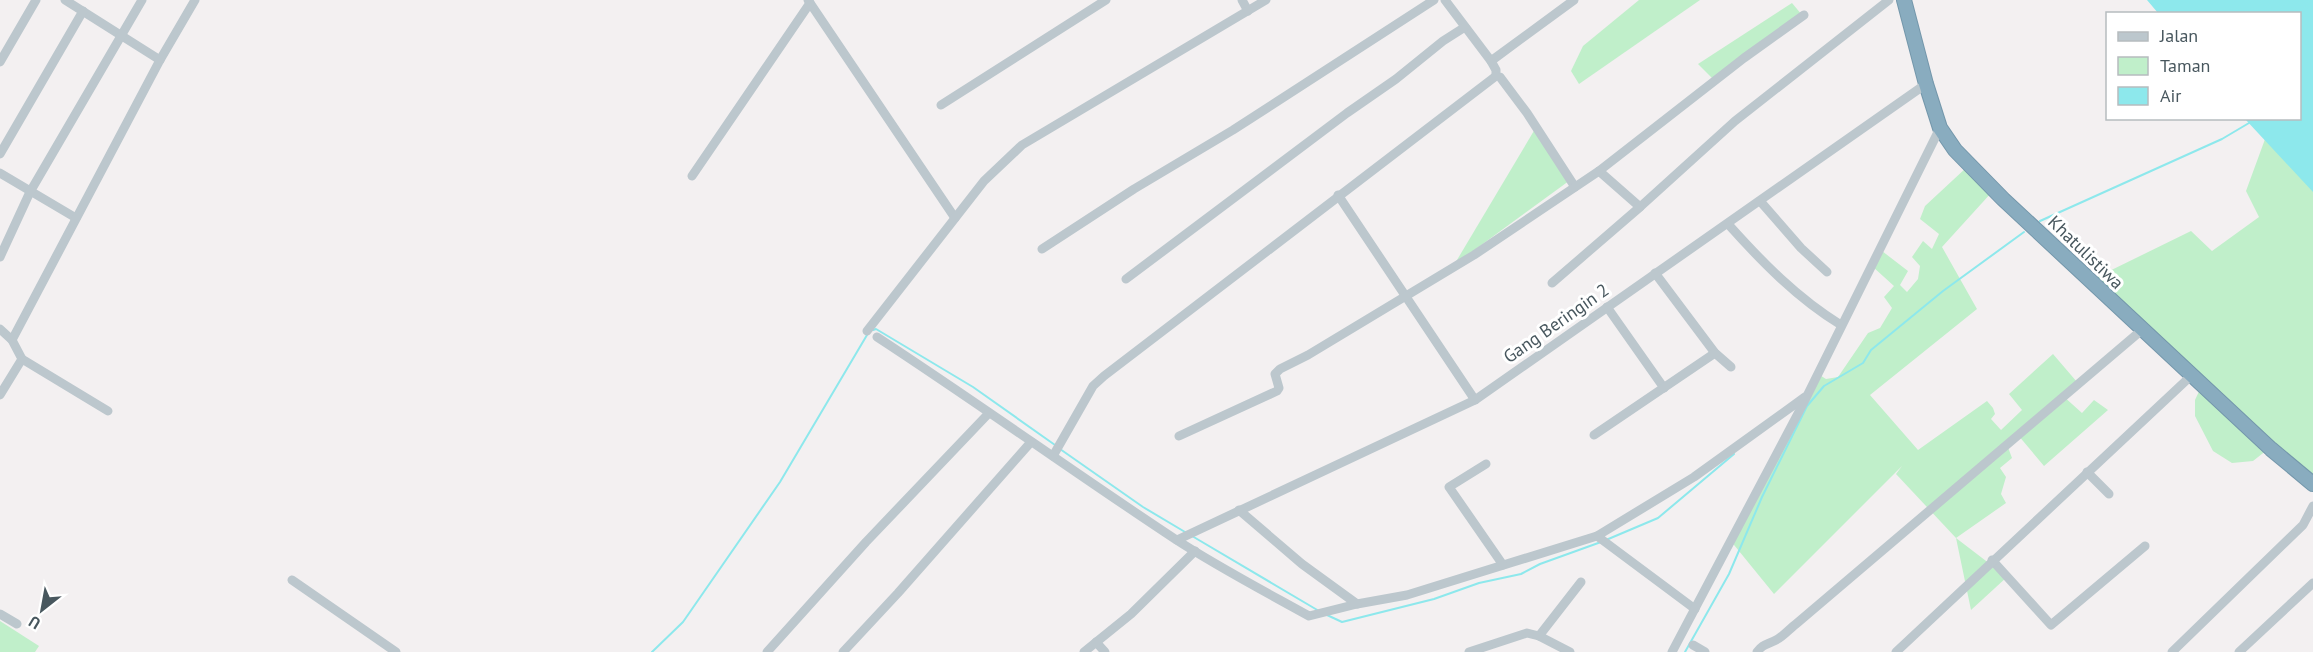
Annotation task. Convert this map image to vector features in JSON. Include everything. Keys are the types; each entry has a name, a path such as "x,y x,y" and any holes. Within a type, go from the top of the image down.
{"highway":[{"name":"Khatulistiwa","path":"1904,0 1940,128 1973,169 2271,449 2313,484"}],"street":[{"path":"0,62 36,0"},
{"path":"65,0 160,60"},
{"path":"0,256 30,192 142,0"},
{"path":"12,340 160,60 195,0"},
{"path":"941,105 1106,0"},
{"path":"1242,0 1248,11"},
{"path":"867,331 984,181 1034,136 1266,0"},
{"path":"1042,249 1134,189 1233,130 1434,0"},
{"path":"1445,0 1491,61 1496,70 1496,76"},
{"path":"1491,61 1575,0"},
{"path":"1552,283 1735,121 1889,0"},
{"path":"692,176 809,1 955,218"},
{"path":"0,154 83,11"},
{"path":"1179,436 1276,391 1279,388 1275,374 1280,369 1308,355 1474,255 1599,171 1744,58 1804,15"},
{"path":"1126,279 1443,41 1465,27"},
{"path":"1496,76 1500,77 1527,113 1575,187"},
{"path":"1054,454 1093,386 1104,376 1496,76"},
{"name":"Gang Beringin 2","path":"1180,538 1475,400 1926,84"},
{"path":"1672,652 1805,400 1940,128"},
{"path":"1599,171 1640,207"},
{"path":"0,172 76,218"},
{"path":"1338,195 1475,400"},
{"path":"1760,201 1801,248 1827,272"},
{"path":"1728,224 1770,271 1799,292 1817,310 1841,325"},
{"path":"1655,273 1715,353 1731,367"},
{"path":"1608,307 1664,388"},
{"path":"1756,652 1767,642 1774,642 1796,624 2143,328"},
{"path":"0,329 12,340 22,359 108,411"},
{"path":"877,337 946,381 1031,442 1054,454 1195,550 1312,617 1331,610 1407,595 1599,537 1694,477 1805,400"},
{"path":"1594,435 1715,353"},
{"path":"0,395 22,359"},
{"path":"1896,652 2192,375"},
{"path":"768,652 866,542 989,413"},
{"path":"843,652 1031,442"},
{"path":"1486,464 1449,487 1503,565"},
{"path":"2087,472 2109,494"},
{"path":"2172,652 2303,525 2313,506"},
{"path":"1239,510 1302,564 1357,604"},
{"path":"1599,537 1695,609"},
{"path":"1992,560 2051,625 2145,546"},
{"path":"1084,652 1131,614 1195,550"},
{"path":"292,579 396,652"},
{"path":"1539,636 1581,582"},
{"path":"2239,652 2313,583"},
{"path":"0,614 17,624"},
{"path":"1469,652 1527,633 1539,636 1570,652"},
{"path":"1096,642 1105,652"},
{"path":"1693,645 1705,652"}],"green space":[{"path":"1639,0 1700,0 1579,84 1571,71 1583,46"},
{"path":"1792,3 1802,15 1713,79 1698,64"},
{"path":"1538,124 1573,178 1454,265"},
{"path":"2268,131 2313,180 2313,484 2272,446 2253,461 2232,463 2213,451 2195,416 2195,400 2202,385 2089,281 2191,231 2212,251 2259,217 2246,191"},
{"path":"1967,167 1992,192 1942,247 1977,309 1870,395 1918,450 1987,401 1995,414 1991,419 2001,430 2022,410 2009,394 2053,354 2077,382 2062,395 2082,413 2094,400 2108,410 2044,466 2018,435 2006,442 2012,458 2000,468 2006,477 2001,494 2006,503 1956,538 1896,474 1902,466 1774,594 1730,540 1818,374 1826,379 1838,377 1868,333 1880,328 1892,308 1884,297 1894,286 1873,267 1882,251 1908,271 1900,285 1907,292 1918,279 1920,266 1912,257 1923,241 1932,249 1939,234 1920,219 1925,206"},
{"path":"1956,538 2007,577 1971,610"},
{"path":"0,621 39,646 35,652 0,652"}],"water":[{"path":"2147,0 2313,0 2313,192 2246,120 2301,120 2301,12 2157,12"}],"waterway":[{"path":"2040,221 2222,139 2249,123"},
{"path":"1685,652 1729,574 1762,497 1807,406 1824,386 1863,363 1871,350 1943,291 2024,232"},
{"path":"873,330 876,329 973,387 1055,445"},
{"path":"652,652 683,622 780,482 867,335"},
{"path":"1060,449 1143,507 1185,532"},
{"path":"1606,540 1658,518 1734,454"},
{"path":"1192,536 1319,611"},
{"path":"1327,615 1342,622 1434,599 1479,583 1521,574 1540,564 1601,542"}]}
